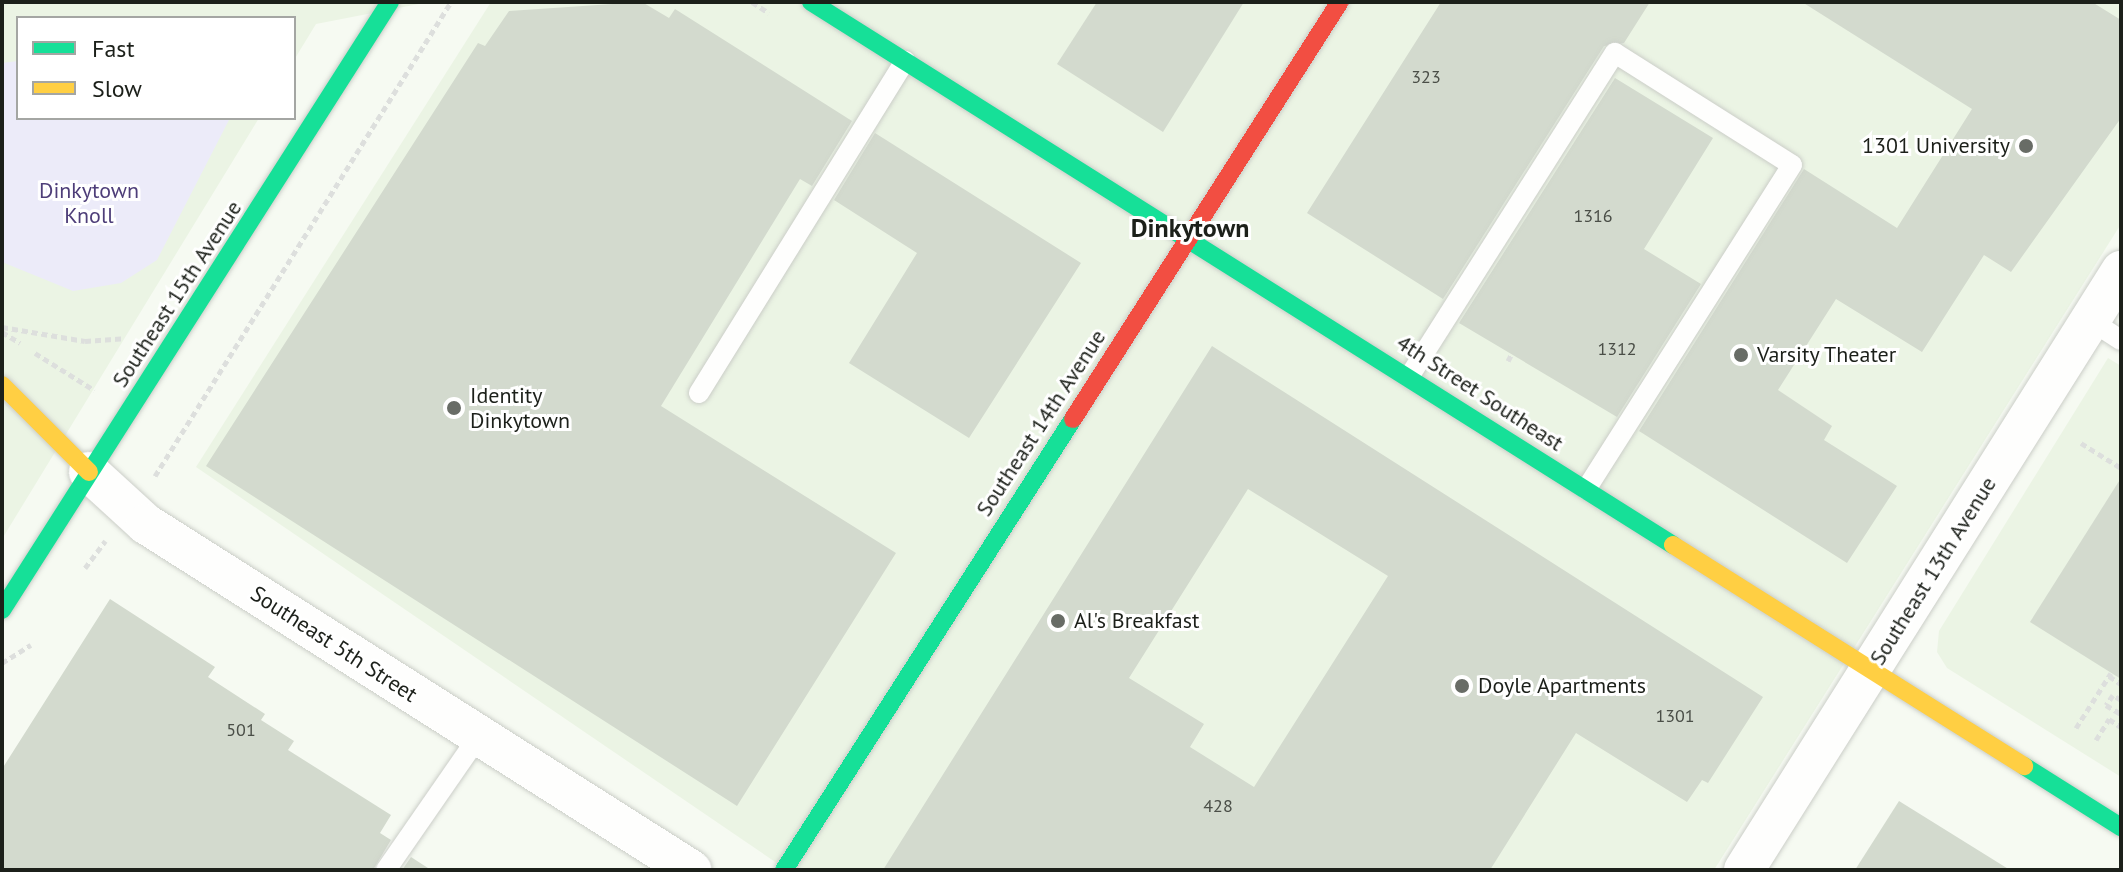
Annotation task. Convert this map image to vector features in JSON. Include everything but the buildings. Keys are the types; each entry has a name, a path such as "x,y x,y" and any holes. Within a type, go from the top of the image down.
{"street":[{"name":"Southeast 15th Avenue","path":"2,610 390,2"},
{"name":"4th Street Southeast","path":"811,2 1189,237 2121,827"},
{"name":"Southeast 14th Avenue","path":"784,870 1340,2"},
{"name":"Southeast 13th Avenue","path":"1744,870 1871,670 2106,330 2121,271"},
{"name":"Southeast 5th Street","path":"2,385 129,509 478,737 691,870"}],"lane":[{"path":"1409,377 1615,53 1792,165 1586,489"},
{"path":"699,393 905,61"},
{"path":"386,870 478,737"}],"path":[{"path":"77,580 129,509 451,2"},
{"path":"2,327 85,341 141,337"},
{"path":"2081,443 2121,468"},
{"path":"2,663 34,640"},
{"path":"2076,728 2110,675 2121,684"},
{"path":"2121,700 2113,695 2106,705 2121,714"},
{"path":"2096,740 2109,719 2121,727"}],"shaded area":[{"path":"2,2 429,2 316,24 296,57 296,16 16,16 16,120 258,120 2,539"},
{"path":"491,2 2121,2 2121,224 1714,870 787,870 196,467"},
{"path":"2108,358 2121,366 2121,777 1947,668 1937,652 1939,631"}],"green space":[{"name":"Dinkytown Knoll","path":"16,61 16,120 229,120 157,260 121,283 73,291 2,262 2,63"}],"traffic: fast":[{"path":"2,610 390,2"},
{"path":"811,2 1673,545"},
{"path":"784,870 1073,419"},
{"path":"2024,766 2121,827"}],"traffic: slow":[{"path":"2,385 89,472"},
{"path":"1673,545 2024,766"}],"traffic: jam":[{"path":"1073,419 1340,2"}],"place":[{"name":"1301 University","path":"2026,146"},
{"name":"Varsity Theater","path":"1741,355"},
{"name":"Identity Dinkytown","path":"454,408"},
{"name":"Al's Breakfast","path":"1058,621"},
{"name":"Doyle Apartments","path":"1462,686"}],"district":[{"name":"Dinkytown","path":"1190,228"}]}
